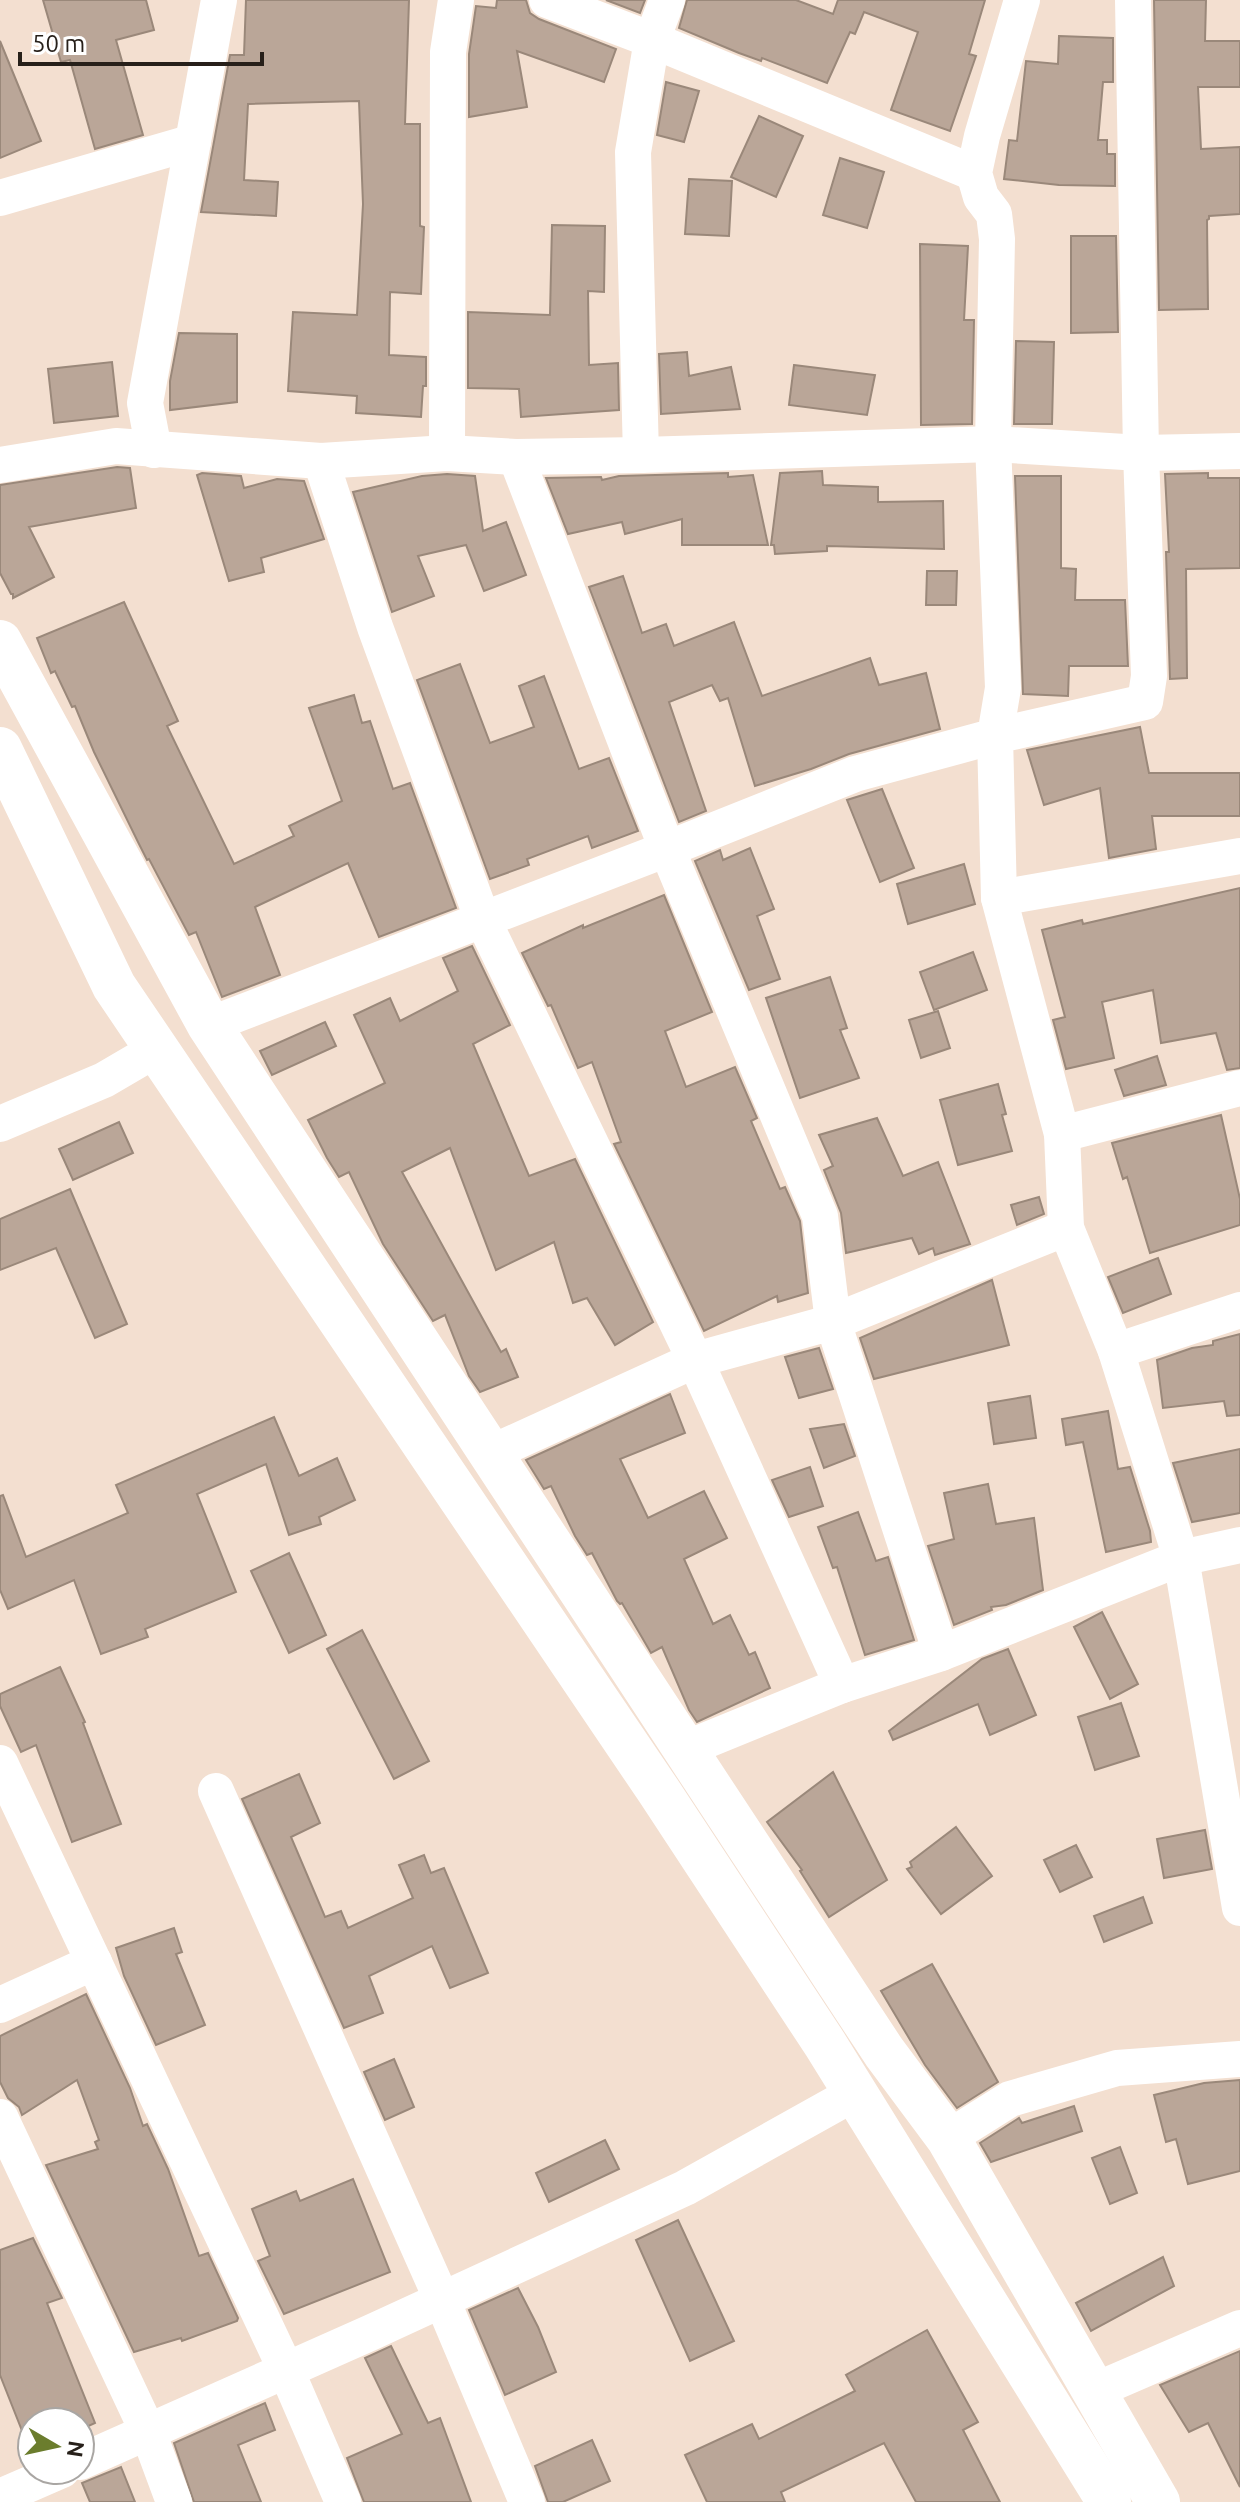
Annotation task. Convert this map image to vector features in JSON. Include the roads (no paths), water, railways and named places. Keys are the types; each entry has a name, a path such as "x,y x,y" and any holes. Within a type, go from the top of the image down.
{"highway":[{"path":"0,642 209,1025 884,2052 948,2138 1158,2502"},
{"path":"0,749 114,986 650,1776 855,2093 1109,2502"}],"street":[{"path":"154,450 145,403 219,0"},
{"path":"447,453 448,52 456,0"},
{"path":"547,0 974,173"},
{"path":"641,455 633,152 652,40 667,0"},
{"path":"1022,0 974,173 981,197 994,214 997,239 993,444 1003,677 995,736 999,898 1062,1134 1066,1228 1116,1351 1181,1558 1238,1885"},
{"path":"209,1025 855,774 995,736 1145,702 1149,676 1141,453 1133,0"},
{"path":"0,198 193,142"},
{"path":"0,465 116,446 321,461 447,453 516,457 641,455 993,444 1141,453 1240,451"},
{"path":"516,457 667,849 820,1216 833,1322 941,1653"},
{"path":"321,461 375,627 482,918 695,1360 842,1685"},
{"path":"999,898 1240,856"},
{"path":"0,1124 104,1080 157,1049"},
{"path":"1062,1134 1240,1088"},
{"path":"491,1453 695,1360 833,1322 1066,1228"},
{"path":"1116,1351 1240,1310"},
{"path":"685,1749 842,1685 941,1653 1181,1558 1240,1545"},
{"path":"2,1774 286,2370 343,2502"},
{"path":"216,1791 442,2300 527,2502"},
{"path":"0,2005 94,1962"},
{"path":"948,2138 1010,2099 1117,2068 1240,2059"},
{"path":"96,2455 685,2188 855,2093"},
{"path":"0,2117 148,2432 174,2502"},
{"path":"1094,2391 1240,2328"},
{"path":"0,2497 25,2486"}]}
